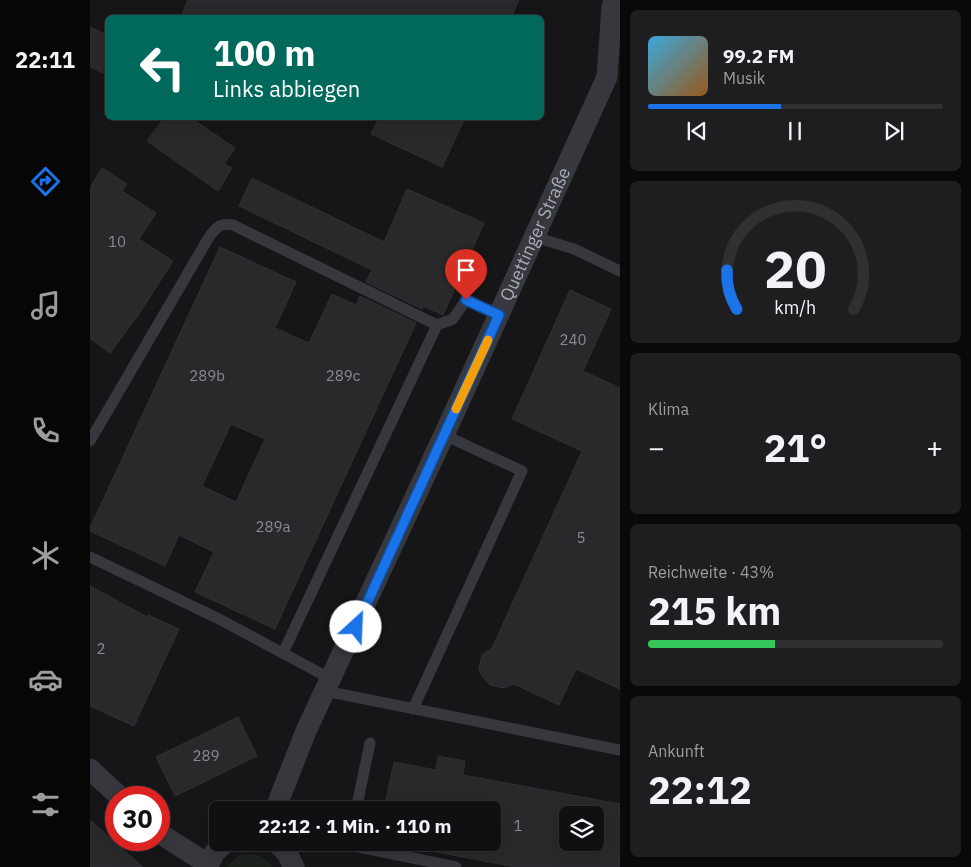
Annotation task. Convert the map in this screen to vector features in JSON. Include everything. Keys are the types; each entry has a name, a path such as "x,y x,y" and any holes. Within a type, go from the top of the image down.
{"street":[{"name":"Quettinger Straße","path":"279,801 306,731 444,435 607,77 611,3"},
{"path":"90,769 108,786"},
{"path":"170,840 208,866 216,851"},
{"path":"285,851 294,867"}],"lane":[{"path":"90,441 209,237 216,228 224,224 233,225 437,325"},
{"path":"535,237 574,248 620,272"},
{"path":"283,653 437,325 453,319 466,300 499,315"},
{"path":"413,709 522,471 444,435"},
{"path":"90,557 219,619 283,653 328,685 413,709 620,750"},
{"path":"358,801 370,743"},
{"path":"374,851 456,867"}],"shaded area":[{"path":"256,855 268,861 273,867 227,867 238,856"}],"building":[{"path":"188,0 519,0 512,15 181,15"},
{"path":"90,27 105,34 105,74 90,67"},
{"path":"163,120 194,120 235,148 224,164 232,168 218,191 147,141"},
{"path":"378,120 464,120 442,167 371,134"},
{"path":"102,168 127,184 122,191 156,213 139,239 173,261 139,314 110,353 90,338 90,188"},
{"path":"252,178 384,242 407,189 484,223 443,315 423,306 422,309 366,282 372,270 239,206"},
{"path":"220,247 296,282 275,328 309,343 332,294 356,305 360,296 416,323 275,629 195,592 214,552 179,535 165,566 90,531","holes":["231,424 265,439 236,502 202,486"]},
{"path":"570,290 611,309 583,371 620,388 620,689 576,669 559,705 514,684 504,688 490,685 481,675 479,668 482,655 492,648 582,451 512,419"},
{"path":"90,586 147,617 148,615 179,629 134,726 90,706"},
{"path":"238,717 257,756 175,796 156,757"},
{"path":"438,756 465,761 463,775 620,804 620,867 515,867 431,851 501,851 501,801 386,801 394,762 436,770"},
{"path":"90,820 105,833 105,851 125,851 143,867 90,867"}],"slow traffic":[{"path":"456,409 488,340"}],"route":[{"path":"356,627 499,315 466,300"}]}
